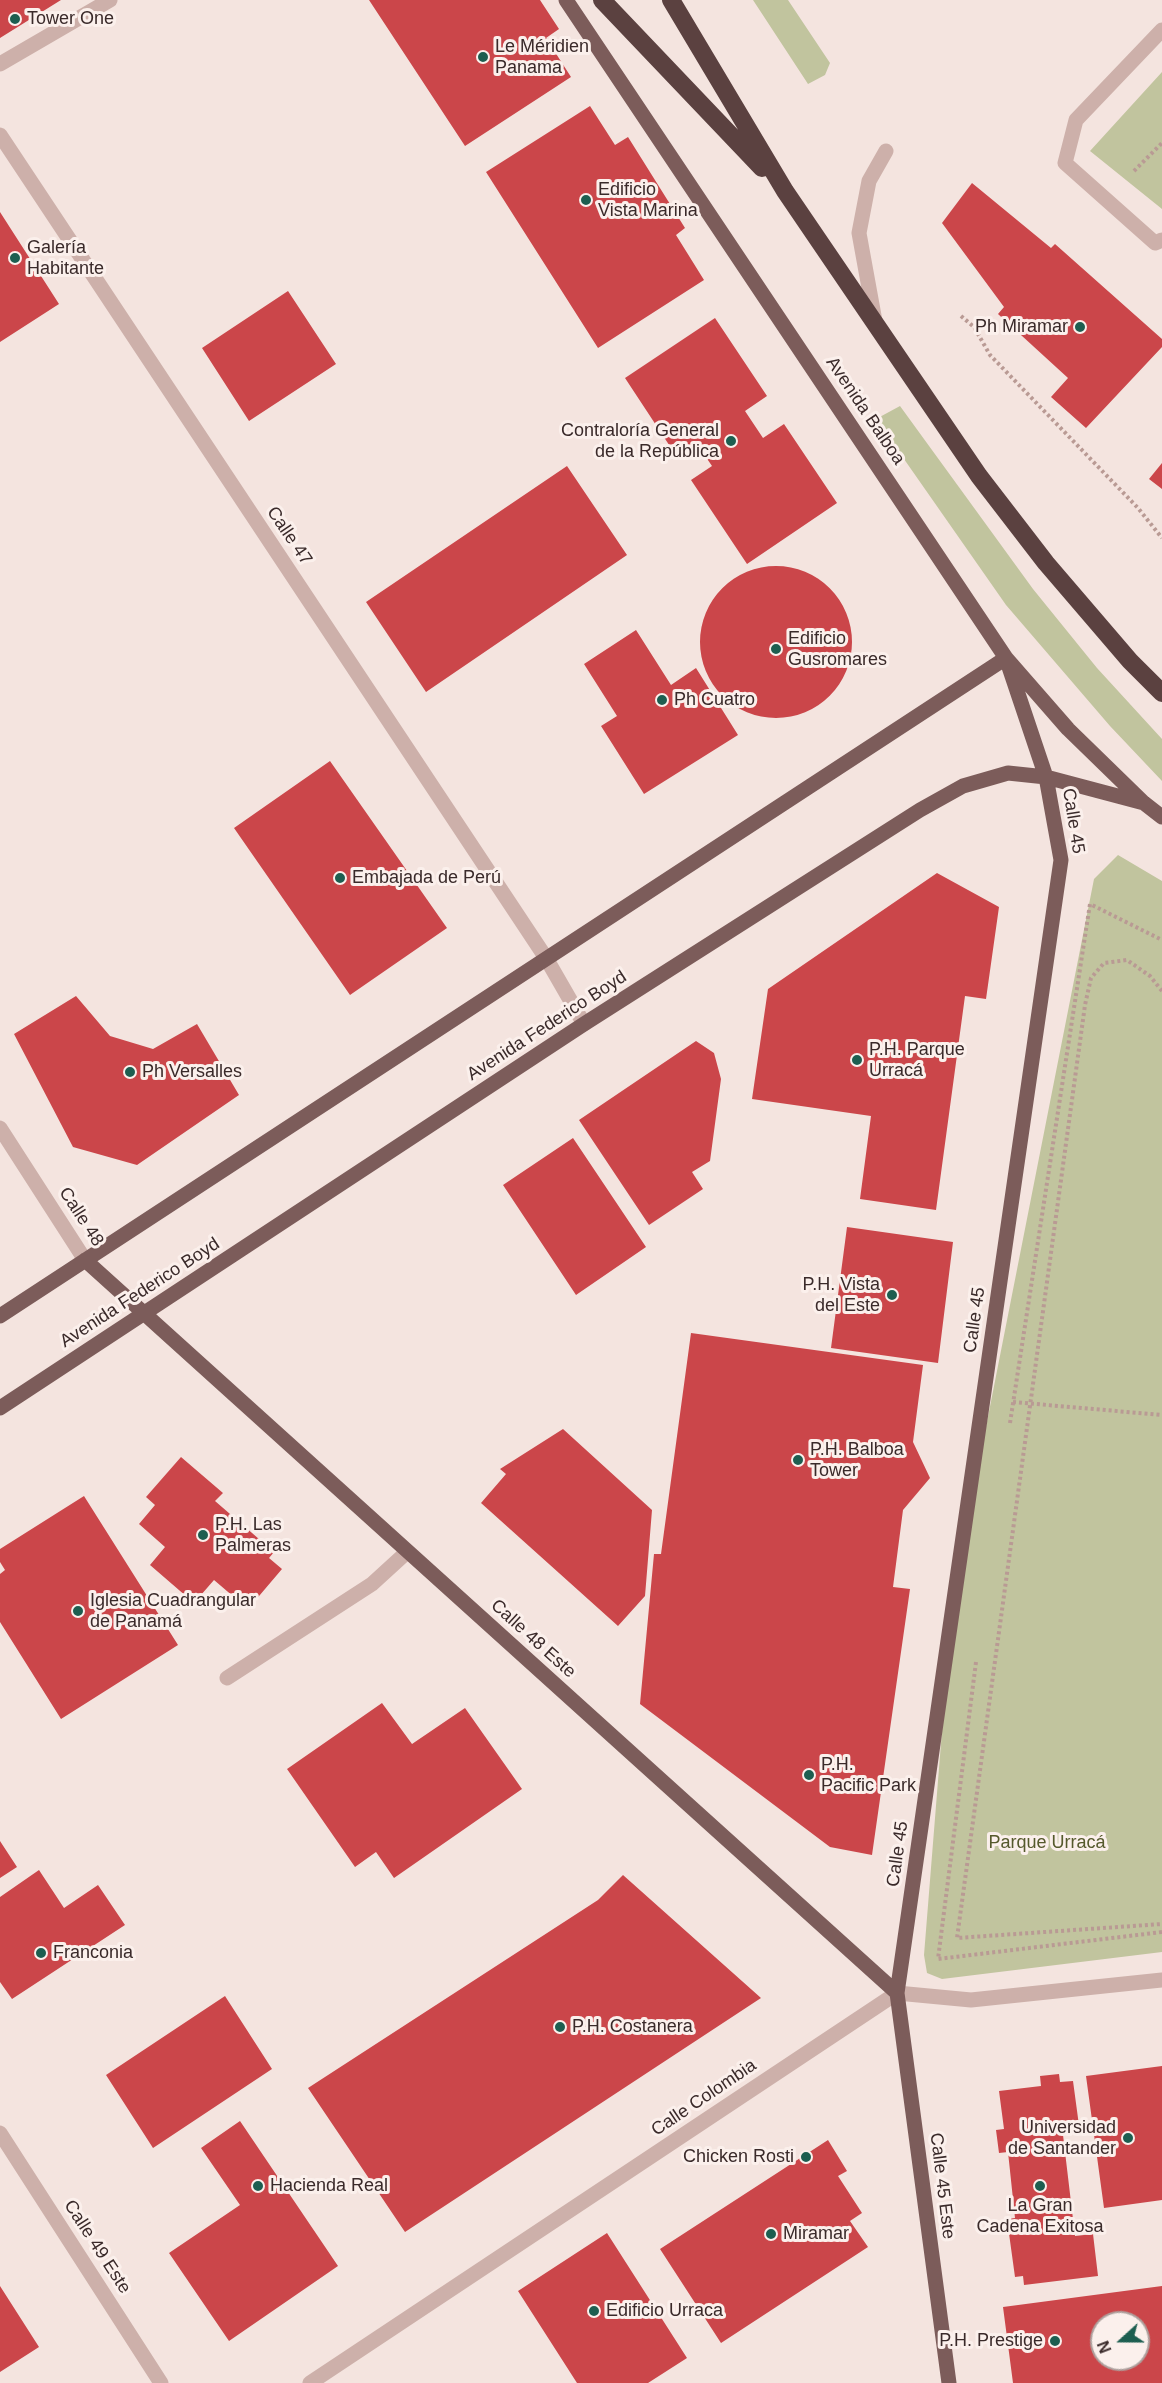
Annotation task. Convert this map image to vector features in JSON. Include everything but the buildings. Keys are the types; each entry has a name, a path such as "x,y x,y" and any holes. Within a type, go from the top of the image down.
{"highway":[{"path":"602,0 785,191"},
{"path":"671,0 785,191 979,476 1046,563 1130,661 1162,693"}],"main road":[{"name":"Avenida Balboa","path":"566,0 1006,658 1068,729 1144,803 1162,817"},
{"name":"Calle 45","path":"897,1993 1061,860 1046,777 1006,658"},
{"path":"0,1317 1006,658"},
{"name":"Avenida Federico Boyd","path":"0,1408 584,1024 920,810 963,786 1008,772 1046,777 1144,803"},
{"name":"Calle 48","path":"85,1260 144,1314"},
{"name":"Calle 48 Este","path":"144,1314 897,1993"},
{"name":"Calle 45 Este","path":"897,1993 949,2383"}],"street":[{"path":"0,64 110,0"},
{"path":"1162,30 1076,120 1065,163 1155,243 1162,240"},
{"name":"Calle 47","path":"0,135 546,958 584,1024"},
{"path":"875,324 859,233 869,180 886,151"},
{"name":"Calle 48","path":"0,1128 85,1260"},
{"path":"226,1678 372,1584 407,1552"},
{"path":"897,1993 971,2000 1162,1980"},
{"name":"Calle Colombia","path":"310,2383 897,1993"},
{"name":"Calle 49 Este","path":"0,2133 161,2383"}],"path":[{"path":"1134,171 1162,143"},
{"path":"961,316 974,327 990,355 1138,508 1162,538"},
{"path":"1010,1424 1090,904 1162,940"},
{"path":"1162,991 1150,976 1127,960 1104,963 1091,978 1068,1115 957,1938 1162,1924"},
{"path":"1007,1401 1162,1415"},
{"path":"977,1651 938,1959 1162,1932"}],"green space":[{"path":"753,0 788,0 830,63 825,75 808,84"},
{"path":"1162,72 1162,209 1090,151"},
{"path":"900,406 1033,589 1097,668 1162,739 1162,781 1110,726 1006,605 876,419"},
{"name":"Parque Urracá","path":"1118,855 1162,881 1162,1952 942,1979 927,1973 924,1955 953,1594 1094,879"}],"place":[{"name":"Tower One","path":"15,19"},
{"name":"Le Méridien Panama","path":"483,57"},
{"name":"Edificio Vista Marina","path":"586,200"},
{"name":"Galería Habitante","path":"15,258"},
{"name":"Ph Miramar","path":"1080,327"},
{"name":"Contraloría General de la República","path":"731,441"},
{"name":"Edificio Gusromares","path":"776,649"},
{"name":"Ph Cuatro","path":"662,700"},
{"name":"Embajada de Perú","path":"340,878"},
{"name":"P.H. Parque Urracá","path":"857,1060"},
{"name":"Ph Versalles","path":"130,1072"},
{"name":"P.H. Vista del Este","path":"892,1295"},
{"name":"P.H. Balboa Tower","path":"798,1460"},
{"name":"P.H. Las Palmeras","path":"203,1535"},
{"name":"Iglesia Cuadrangular de Panamá","path":"78,1611"},
{"name":"P.H. Pacific Park","path":"809,1775"},
{"name":"Franconia","path":"41,1953"},
{"name":"P.H. Costanera","path":"560,2027"},
{"name":"Universidad de Santander","path":"1128,2138"},
{"name":"Chicken Rosti","path":"806,2157"},
{"name":"Hacienda Real","path":"258,2186"},
{"name":"La Gran Cadena Exitosa","path":"1040,2186"},
{"name":"Miramar","path":"771,2234"},
{"name":"Edificio Urraca","path":"594,2311"},
{"name":"P.H. Prestige","path":"1055,2341"}]}
